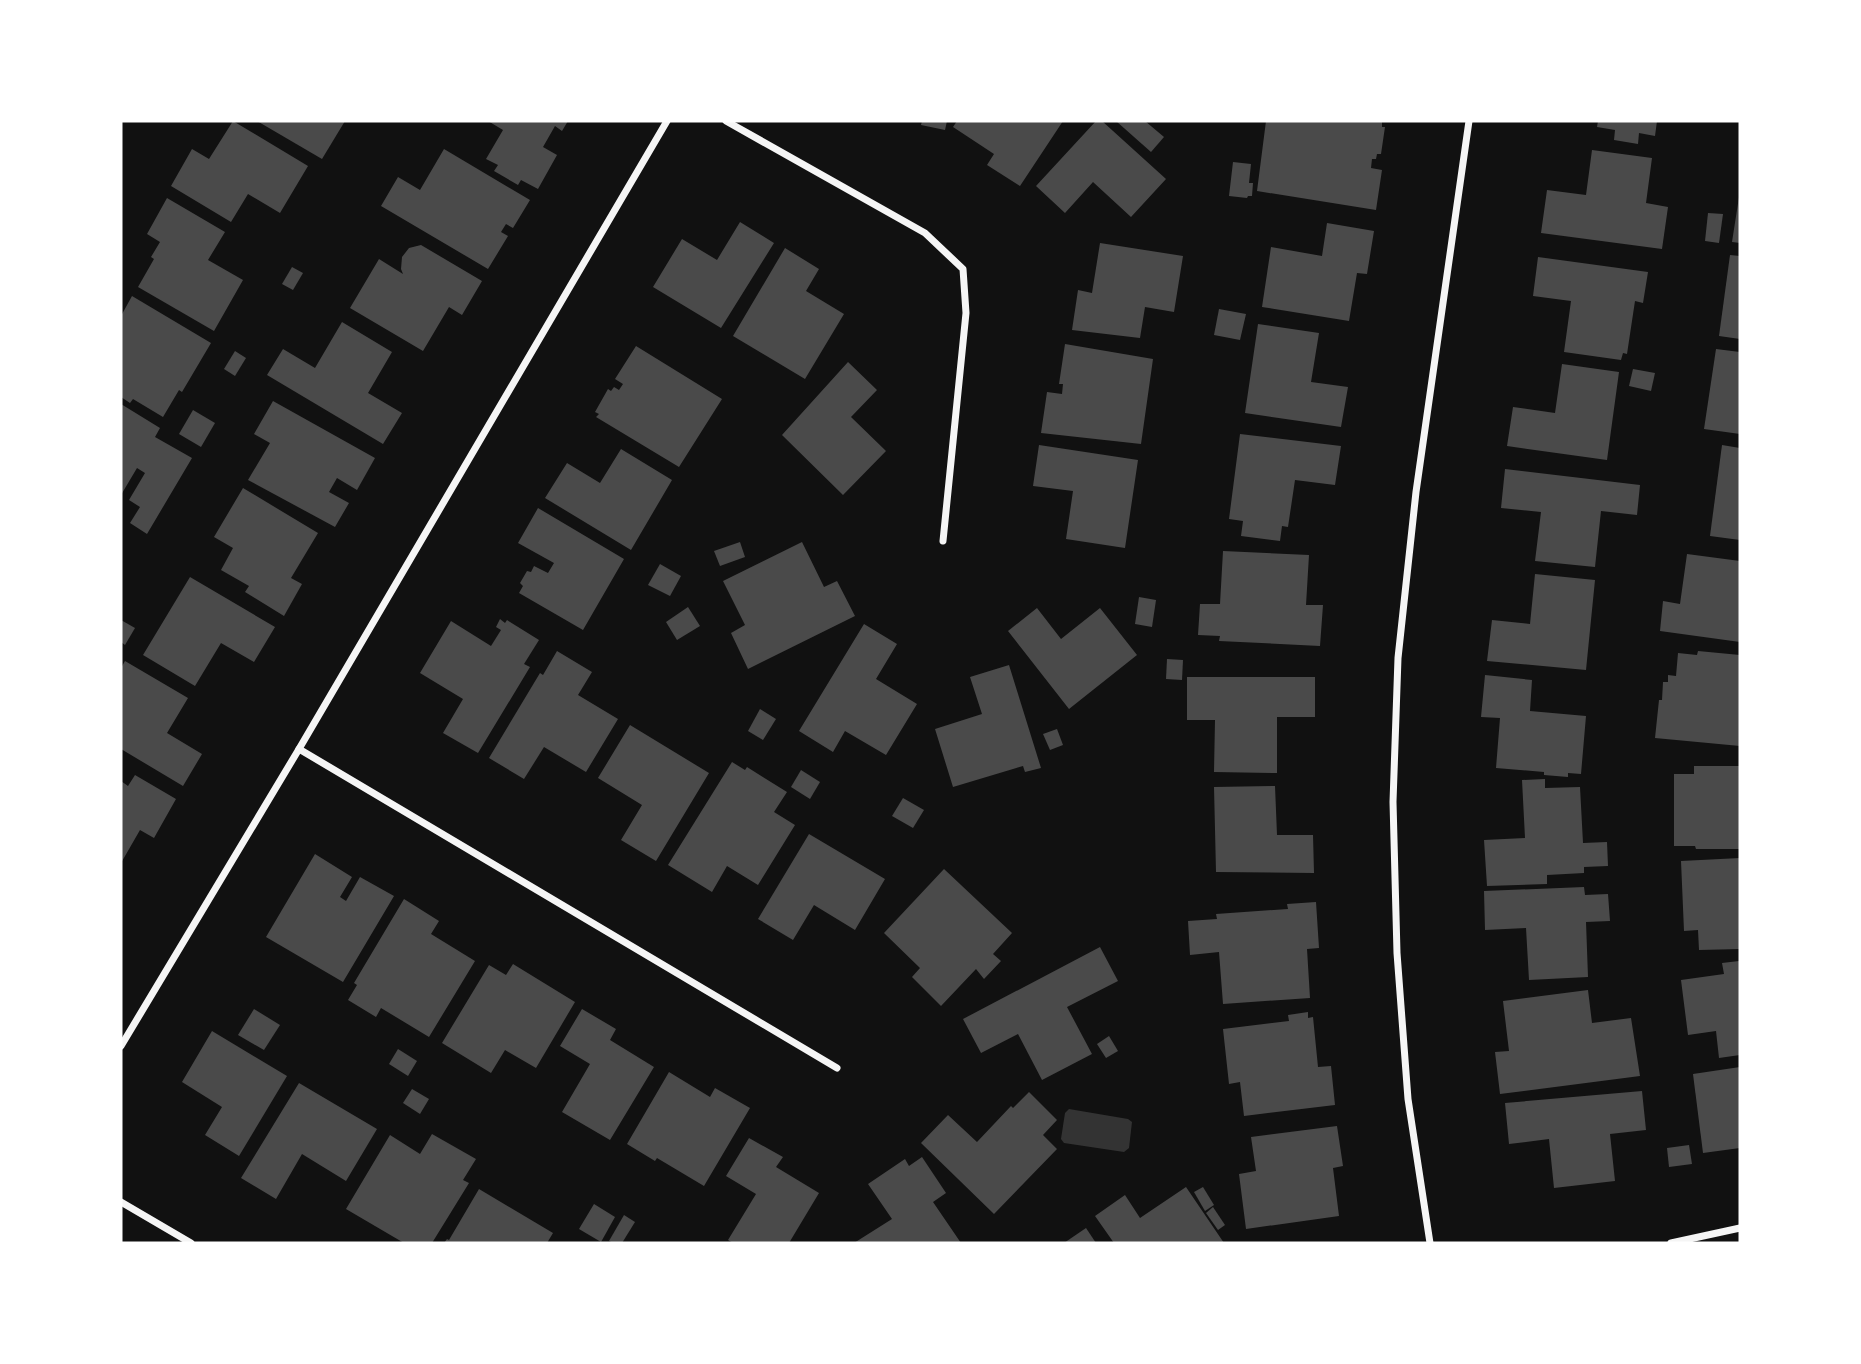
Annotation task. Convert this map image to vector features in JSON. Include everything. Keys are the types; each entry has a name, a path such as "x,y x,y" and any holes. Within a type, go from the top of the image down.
{"street":[{"path":"121,1046 299,749 667,121"},
{"path":"726,121 925,233 963,269 966,313 943,541"},
{"path":"1430,1243 1408,1100 1397,953 1393,802 1398,658 1416,492 1469,121"},
{"path":"299,749 837,1068"},
{"path":"121,1202 191,1243"},
{"path":"1671,1243 1740,1228"}],"shaded area":[{"path":"1069,1109 1128,1119 1132,1122 1129,1148 1124,1152 1064,1143 1061,1139 1065,1113"}],"building":[{"path":"233,121 308,166 280,213 248,194 231,222 171,186 192,149 209,159"},
{"path":"257,121 345,121 322,159"},
{"path":"488,121 568,121 562,131 555,126 543,147 557,155 538,189 521,180 518,185 494,171 498,165 486,159 503,130"},
{"path":"922,121 947,121 945,130 921,125"},
{"path":"957,121 1063,121 1020,186 987,165 994,154 953,127"},
{"path":"1096,121 1102,121 1166,179 1131,217 1093,182 1065,213 1036,186"},
{"path":"1116,121 1145,121 1164,137 1151,152"},
{"path":"1266,121 1382,121 1382,127 1385,127 1381,154 1372,159 1371,168 1382,170 1376,210 1257,191"},
{"path":"1598,121 1657,121 1655,136 1639,133 1638,144 1614,140 1615,130 1597,127"},
{"path":"444,149 530,200 513,228 506,224 501,232 508,236 488,269 381,206 398,177 420,190"},
{"path":"1592,150 1652,158 1646,203 1668,207 1662,249 1541,233 1547,190 1586,195"},
{"path":"1233,162 1251,164 1249,183 1253,183 1252,196 1229,196"},
{"path":"1740,197 1740,243 1732,242"},
{"path":"167,198 225,232 208,260 243,280 214,331 138,287 160,242 147,234"},
{"path":"1708,213 1723,214 1719,243 1705,241"},
{"path":"740,222 774,243 721,328 653,287 682,239 717,260"},
{"path":"1327,223 1374,231 1367,274 1357,273 1349,321 1262,307 1271,247 1322,256"},
{"path":"1100,243 1183,256 1174,312 1145,307 1140,338 1072,330 1078,290 1092,293"},
{"path":"421,245 482,281 462,315 449,307 423,351 350,308 379,259 403,274 402,257 409,248"},
{"path":"785,248 819,269 806,291 844,314 805,379 733,336"},
{"path":"1730,255 1740,256 1740,339 1719,336"},
{"path":"1538,257 1648,272 1643,303 1635,301 1627,354 1623,353 1621,360 1564,352 1571,301 1533,296"},
{"path":"292,267 303,273 293,290 282,284"},
{"path":"132,296 211,343 182,392 179,390 163,417 133,399 130,403 121,397 121,316"},
{"path":"1219,309 1246,314 1240,340 1214,335"},
{"path":"342,322 392,352 368,393 402,413 383,444 267,375 283,349 315,368"},
{"path":"1258,324 1319,333 1311,382 1348,387 1341,427 1245,413"},
{"path":"1065,344 1153,359 1141,444 1041,433 1047,392 1062,394 1063,384 1059,384"},
{"path":"636,346 722,399 679,467 596,417 599,414 595,412 608,389 611,391 614,387 619,390 623,384 615,379"},
{"path":"1716,349 1740,352 1740,434 1704,429"},
{"path":"235,351 246,358 235,376 224,369"},
{"path":"848,362 877,390 851,417 886,451 843,495 782,435"},
{"path":"1562,364 1619,372 1607,460 1507,446 1513,407 1555,413"},
{"path":"1633,369 1655,373 1651,391 1629,386"},
{"path":"273,401 375,458 357,490 337,478 329,492 349,503 335,527 248,480 270,443 254,434"},
{"path":"121,404 160,428 155,437 192,458 147,534 130,523 140,507 129,500 145,473 137,468 121,495"},
{"path":"193,410 215,423 201,447 179,434"},
{"path":"1240,434 1341,446 1335,485 1295,480 1288,527 1282,526 1280,541 1241,536 1243,521 1229,519"},
{"path":"1039,445 1138,460 1125,548 1066,539 1073,491 1033,486"},
{"path":"1722,445 1740,448 1740,540 1710,536"},
{"path":"621,449 672,480 631,550 545,498 567,463 600,483"},
{"path":"1505,469 1640,485 1637,515 1601,511 1595,567 1535,561 1541,512 1501,508"},
{"path":"243,488 318,533 291,578 302,584 284,616 245,592 249,586 221,570 233,548 214,537"},
{"path":"538,508 624,559 583,630 519,593 523,586 520,583 527,571 531,572 534,566 548,573 554,563 518,543"},
{"path":"740,542 745,557 720,566 714,551"},
{"path":"802,542 824,587 837,581 855,616 748,669 731,633 745,625 723,581"},
{"path":"1223,551 1309,555 1306,605 1323,605 1320,646 1219,641 1220,636 1198,635 1200,604 1220,604"},
{"path":"1687,554 1740,561 1740,642 1660,631 1663,601 1680,604"},
{"path":"660,564 681,576 670,596 648,585"},
{"path":"1535,574 1595,580 1586,670 1487,661 1492,620 1530,624"},
{"path":"190,577 275,627 254,662 221,643 195,686 143,655"},
{"path":"1139,597 1156,600 1152,627 1135,624"},
{"path":"688,607 700,626 677,640 666,622"},
{"path":"1037,608 1061,639 1100,608 1137,655 1069,709 1008,631"},
{"path":"500,619 505,623 507,620 539,640 524,664 530,667 478,753 443,733 463,699 420,673 451,621 491,646 501,630 496,627"},
{"path":"121,620 135,628 125,645 121,642"},
{"path":"864,624 897,644 876,679 917,704 886,755 845,731 833,752 799,731"},
{"path":"557,651 592,672 578,695 618,719 586,772 544,747 524,779 489,758 540,673 543,675"},
{"path":"1698,651 1740,655 1740,746 1655,738 1663,682 1668,682 1668,675 1676,676 1678,653 1697,655"},
{"path":"1167,659 1183,660 1182,680 1166,679"},
{"path":"125,661 188,698 167,733 202,754 183,786 121,749 121,668"},
{"path":"1009,665 1041,768 1025,772 1023,766 953,787 935,729 982,714 970,677"},
{"path":"1485,675 1532,680 1530,711 1586,716 1581,774 1568,773 1568,777 1496,768 1500,718 1481,717"},
{"path":"1187,677 1315,677 1315,717 1277,717 1277,773 1214,772 1215,720 1187,720"},
{"path":"760,709 776,719 763,740 748,731"},
{"path":"630,725 709,773 656,861 621,840 642,805 598,778"},
{"path":"1057,729 1063,745 1050,750 1043,734"},
{"path":"732,762 745,770 747,767 787,792 774,812 795,825 758,885 727,866 712,892 668,865"},
{"path":"1694,766 1740,766 1740,849 1674,846 1674,774 1694,774"},
{"path":"801,770 820,782 810,799 791,787"},
{"path":"135,775 176,799 154,838 140,830 121,863 121,781 128,786"},
{"path":"1545,779 1545,788 1580,787 1583,843 1607,842 1608,866 1584,867 1584,873 1547,875 1547,884 1487,886 1484,840 1525,838 1522,780"},
{"path":"1275,786 1277,835 1313,835 1314,873 1216,872 1214,787"},
{"path":"903,798 924,810 913,828 892,816"},
{"path":"809,834 885,879 855,930 814,905 793,940 758,919"},
{"path":"315,854 352,877 340,897 346,901 360,877 394,896 343,982 266,937"},
{"path":"1740,858 1740,949 1699,950 1698,930 1684,931 1681,861"},
{"path":"944,869 1012,933 993,954 1001,961 984,979 976,969 941,1006 912,977 920,968 884,933"},
{"path":"1584,887 1585,895 1608,894 1610,921 1586,922 1588,977 1529,980 1526,928 1485,930 1484,891"},
{"path":"404,899 439,921 431,934 475,961 429,1037 381,1008 376,1017 348,1000 357,985 354,983"},
{"path":"1316,902 1319,948 1307,949 1310,998 1223,1004 1219,952 1190,955 1188,921 1217,919 1216,914 1288,909 1287,904"},
{"path":"1100,947 1118,981 1067,1007 1092,1054 1042,1080 1018,1034 981,1053 963,1019"},
{"path":"1739,961 1740,1055 1719,1058 1716,1031 1688,1035 1681,980 1724,974 1722,963"},
{"path":"513,964 575,1002 536,1068 505,1050 491,1073 442,1043 489,965 506,975"},
{"path":"1588,990 1592,1023 1631,1018 1640,1076 1500,1094 1495,1052 1509,1051 1503,1001"},
{"path":"254,1009 280,1025 264,1050 238,1035"},
{"path":"582,1009 616,1029 610,1040 654,1067 610,1140 562,1112 590,1064 560,1046"},
{"path":"1308,1012 1308,1018 1313,1017 1318,1067 1331,1066 1335,1105 1244,1116 1240,1082 1229,1084 1223,1029 1289,1021 1288,1015"},
{"path":"212,1031 287,1076 239,1156 205,1135 222,1107 182,1082"},
{"path":"1109,1036 1118,1051 1106,1058 1097,1044"},
{"path":"398,1049 417,1061 408,1076 389,1064"},
{"path":"1740,1067 1740,1148 1703,1153 1693,1074"},
{"path":"669,1072 710,1097 715,1088 750,1108 704,1186 627,1144"},
{"path":"299,1083 377,1129 346,1181 302,1154 276,1199 241,1178"},
{"path":"412,1089 429,1099 420,1114 403,1103"},
{"path":"1642,1091 1646,1130 1610,1134 1615,1181 1554,1188 1549,1139 1509,1144 1505,1103"},
{"path":"1029,1092 1057,1120 1043,1135 1057,1149 994,1214 921,1143 948,1115 977,1142 1011,1106 1013,1108"},
{"path":"1337,1126 1343,1166 1333,1168 1339,1216 1246,1229 1239,1174 1256,1171 1251,1137"},
{"path":"432,1134 476,1159 463,1180 469,1183 432,1243 404,1243 346,1209 390,1135 420,1154"},
{"path":"749,1138 783,1157 776,1167 819,1193 789,1243 733,1243 728,1240 756,1194 726,1176"},
{"path":"1689,1145 1692,1164 1669,1167 1667,1148"},
{"path":"922,1157 946,1193 933,1202 961,1243 854,1243 892,1219 868,1184 905,1159 909,1166"},
{"path":"1186,1187 1224,1243 1114,1243 1095,1216 1125,1195 1140,1218"},
{"path":"1203,1187 1214,1205 1205,1211 1194,1192"},
{"path":"479,1189 553,1233 547,1243 444,1243 449,1240"},
{"path":"594,1204 615,1217 601,1242 579,1229"},
{"path":"1213,1207 1225,1225 1218,1230 1206,1213"},
{"path":"624,1215 635,1222 622,1243 613,1243 609,1241"},
{"path":"1086,1228 1096,1243 1064,1243"}]}
